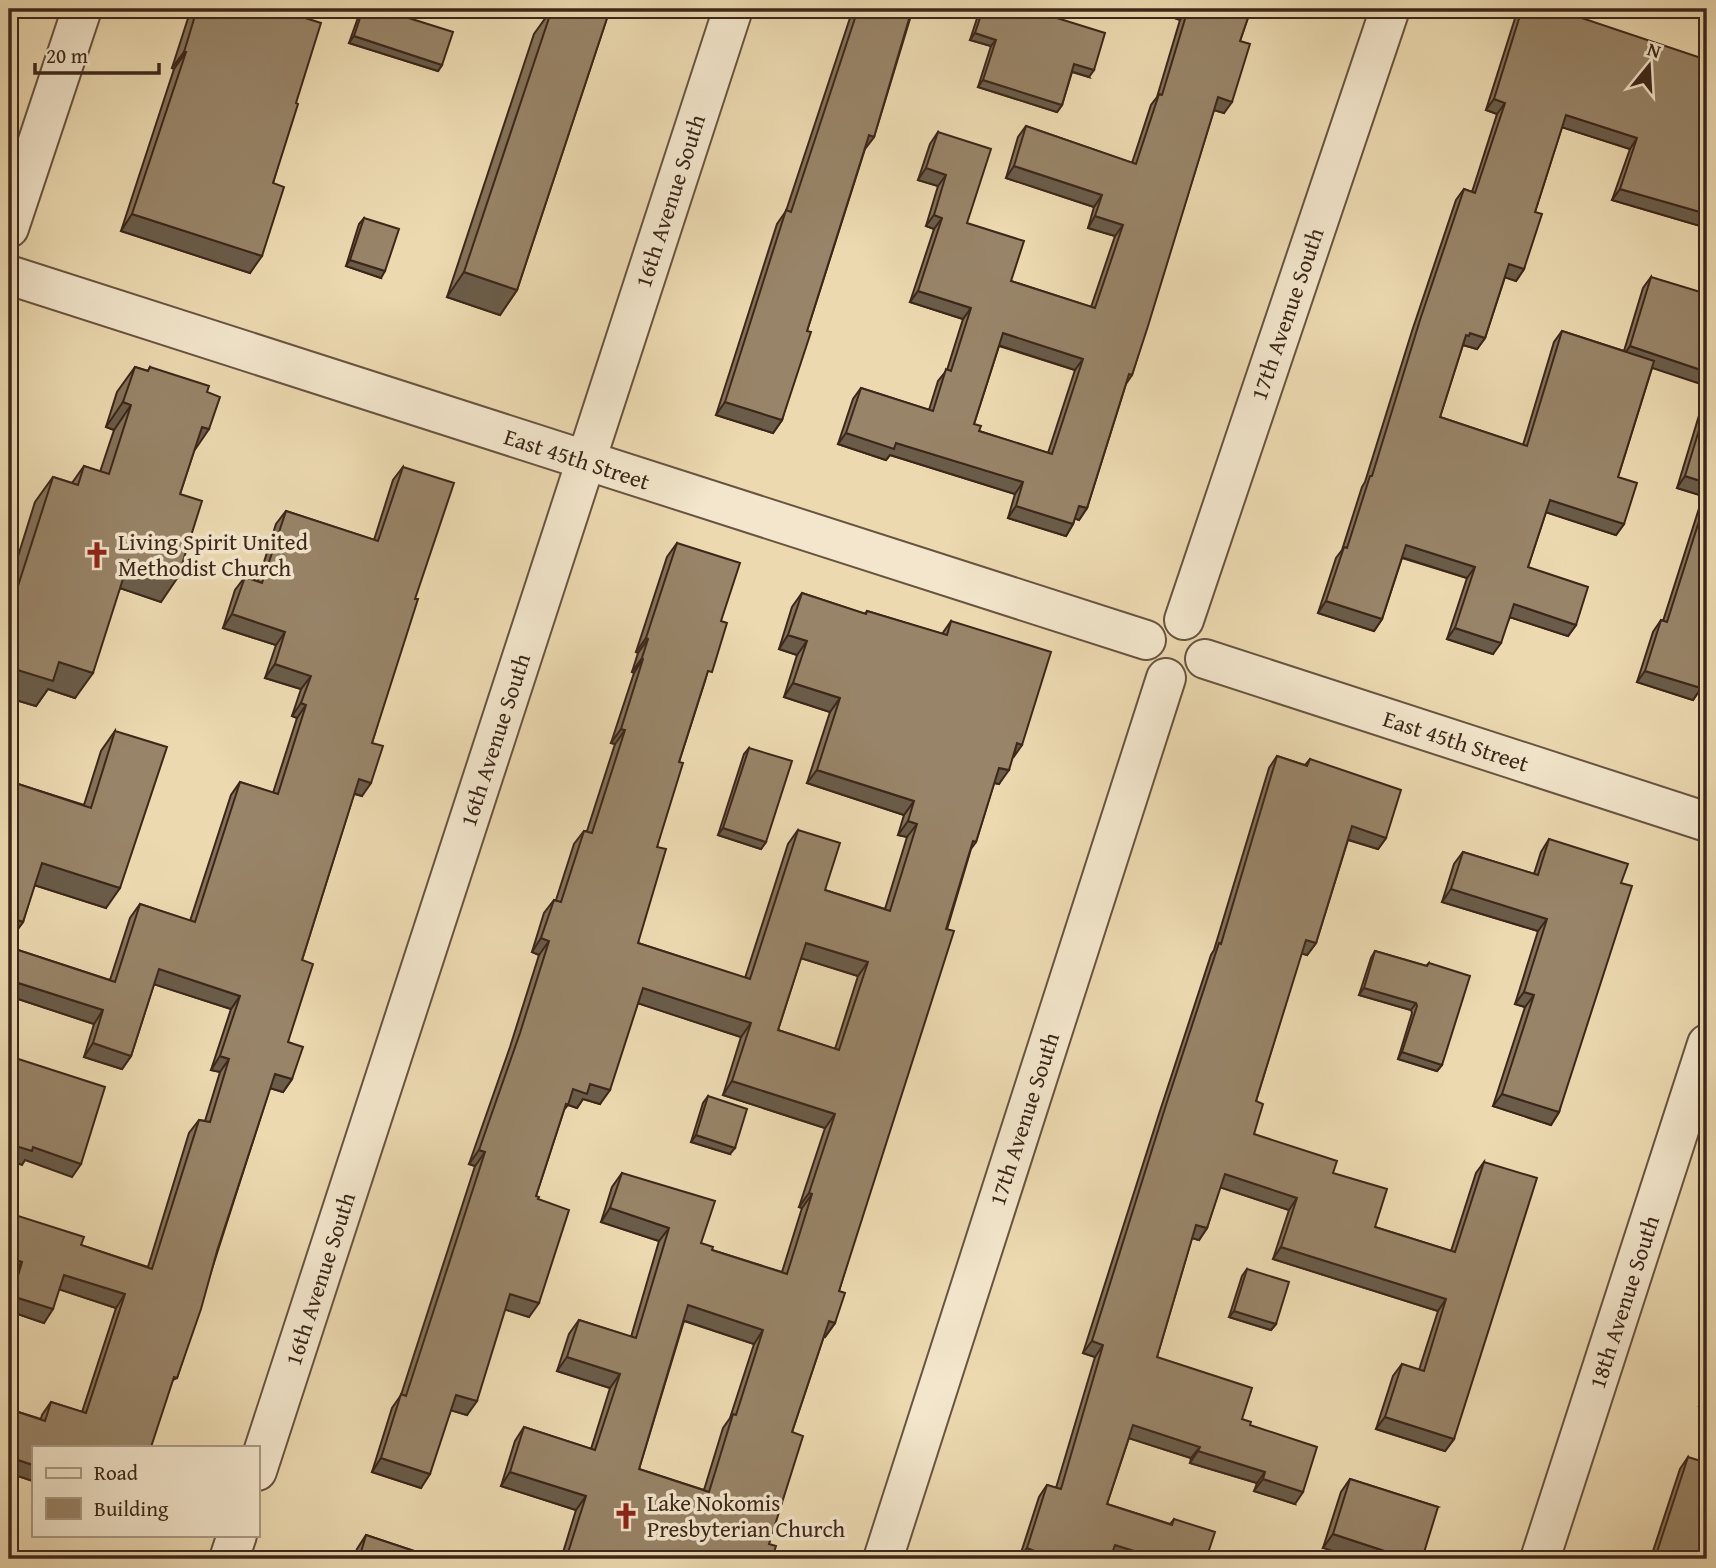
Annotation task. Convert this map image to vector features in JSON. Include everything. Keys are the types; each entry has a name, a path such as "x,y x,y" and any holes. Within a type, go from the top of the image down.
{"street":[{"path":"9,228 82,9"},
{"name":"16th Avenue South","path":"259,1465 733,9"},
{"name":"17th Avenue South","path":"1184,620 1390,9"},
{"name":"East 45th Street","path":"9,275 1146,640"},
{"path":"1166,620 1184,620 1198,629 1205,642 1205,659 1189,676 1179,680 1166,678 1153,670 1146,657 1146,640 1155,626 1166,620"},
{"name":"East 45th Street","path":"1205,659 1707,822"},
{"name":"17th Avenue South","path":"883,1559 1166,678"},
{"name":"18th Avenue South","path":"1540,1559 1707,1044"},
{"path":"229,1559 237,1536"}],"building":[{"path":"197,9 301,9 299,16 321,23 273,183 284,187 262,256 132,214 186,52"},
{"path":"363,9 398,9 396,14 453,32 442,65 354,36"},
{"path":"552,9 610,9 517,290 464,272"},
{"path":"858,9 912,9 874,137 869,135 807,331 811,332 782,420 725,402 786,210 791,212"},
{"path":"983,9 1028,9 1105,33 1094,70 1074,64 1062,105 983,80 996,40 975,33"},
{"path":"1188,9 1251,9 1240,41 1250,44 1232,102 1218,97 1148,326 1132,375 1129,374 1087,508 1079,506 1073,524 1016,506 1023,482 896,443 894,449 846,433 861,388 933,411 946,369 951,371 971,308 918,291 942,218 934,215 946,175 926,168 938,132 991,149 967,223 1024,241 1011,281 1095,308 1123,225 1095,216 1102,195 1014,166 1026,126 1136,164 1159,94 1162,95","holes":["1003,333 1083,359 1052,454 979,431 981,426 974,424"]},
{"path":"1522,9 1555,9 1707,60 1707,214 1620,189 1637,138 1566,115 1535,212 1542,214 1524,269 1509,264 1485,338 1470,333 1469,336 1466,335 1440,417 1527,446 1562,331 1654,361 1618,477 1637,483 1624,524 1550,500 1528,567 1588,587 1576,625 1514,604 1501,643 1455,628 1475,567 1406,545 1382,619 1326,601 1372,476 1464,189 1475,193 1505,103 1494,99"},
{"path":"364,218 399,229 385,271 350,260"},
{"path":"1651,277 1707,294 1707,372 1630,346"},
{"name":"Living Spirit United Methodist Church","path":"135,367 148,371 150,367 209,386 207,392 220,397 209,429 202,427 180,494 202,501 178,577 129,560 93,673 59,662 53,681 11,668 18,647 9,644 9,614 53,477 78,485 84,466 109,474 131,405 123,402"},
{"path":"1707,404 1707,483 1685,476"},
{"path":"403,467 454,483 415,599 418,599 372,743 383,746 371,783 359,779 302,960 313,964 288,1042 303,1047 292,1079 275,1074 217,1251 201,1309 177,1378 174,1377 151,1446 32,1446 32,1465 9,1457 9,1409 45,1421 51,1402 86,1413 125,1294 64,1275 53,1309 12,1296 22,1262 9,1258 9,1213 84,1237 81,1245 152,1269 199,1120 210,1122 229,1059 220,1056 240,996 159,969 131,1056 93,1043 103,1010 9,980 18,950 115,982 140,904 195,922 240,782 278,794 306,705 301,703 311,676 275,664 285,632 232,614 245,577 262,583 286,511 378,541"},
{"path":"1707,496 1707,669 1701,688 1645,671 1661,620 1667,622"},
{"path":"677,543 740,563 721,621 727,623 712,672 708,671 679,762 683,763 657,847 666,849 638,943 750,979 798,830 840,843 825,890 890,911 917,824 908,821 914,801 817,770 840,698 793,683 807,641 788,635 802,593 866,614 867,611 947,635 951,621 1051,652 1022,745 1017,743 1009,770 999,768 976,842 973,841 946,929 954,931 839,1291 845,1293 835,1323 829,1321 792,1432 803,1436 769,1544 776,1546 772,1559 566,1559 586,1496 510,1472 524,1427 595,1450 620,1374 567,1357 579,1320 636,1338 669,1228 610,1208 622,1173 715,1201 701,1243 713,1247 712,1250 787,1274 812,1194 809,1193 835,1114 732,1081 751,1023 643,988 610,1090 590,1084 587,1094 573,1089 568,1105 566,1104 536,1196 569,1210 539,1303 510,1294 477,1401 456,1395 430,1474 381,1458 401,1394 406,1396 485,1152 479,1150 549,941 541,938 554,900 561,902 584,831 592,833 625,730 621,729 643,659 648,639 646,638","holes":["806,943 868,962 839,1050 778,1030","688,1305 763,1330 709,1492 639,1469"]},
{"path":"115,731 167,747 120,888 42,863 23,922 9,917 9,781 91,808"},
{"path":"749,748 792,761 766,842 723,828"},
{"path":"1277,756 1307,766 1310,759 1401,790 1386,838 1352,826 1316,943 1306,940 1256,1101 1263,1104 1254,1134 1337,1161 1333,1173 1387,1189 1375,1227 1455,1252 1484,1162 1537,1178 1454,1439 1385,1417 1402,1364 1424,1371 1446,1299 1281,1247 1297,1198 1225,1174 1207,1228 1196,1225 1157,1357 1252,1388 1242,1419 1251,1422 1250,1425 1317,1447 1303,1492 1263,1479 1265,1472 1198,1451 1200,1447 1133,1425 1107,1504 1172,1525 1174,1519 1215,1532 1206,1559 1160,1559 1115,1545 1110,1559 1033,1559 1035,1551 1027,1548 1047,1485 1061,1489 1103,1345 1092,1341 1166,1105 1219,943 1221,944"},
{"path":"1549,839 1628,864 1621,883 1632,886 1559,1112 1502,1094 1534,995 1524,992 1547,919 1451,889 1463,852 1538,875"},
{"path":"1375,951 1427,966 1429,963 1470,976 1442,1065 1402,1052 1416,1003 1364,988"},
{"path":"9,1056 105,1087 81,1164 33,1147 32,1151 9,1144"},
{"path":"708,1096 747,1109 735,1148 696,1135"},
{"path":"1247,1269 1289,1282 1276,1324 1234,1311"},
{"path":"1688,1457 1707,1463 1707,1559 1645,1559 1647,1555 1655,1558"},
{"path":"1350,1479 1438,1507 1422,1559 1409,1559 1333,1534"},
{"path":"366,1535 438,1559 359,1559"}],"place":[{"name":"Living Spirit United Methodist Church","path":"97,555"},
{"name":"Lake Nokomis Presbyterian Church","path":"626,1516"}]}
